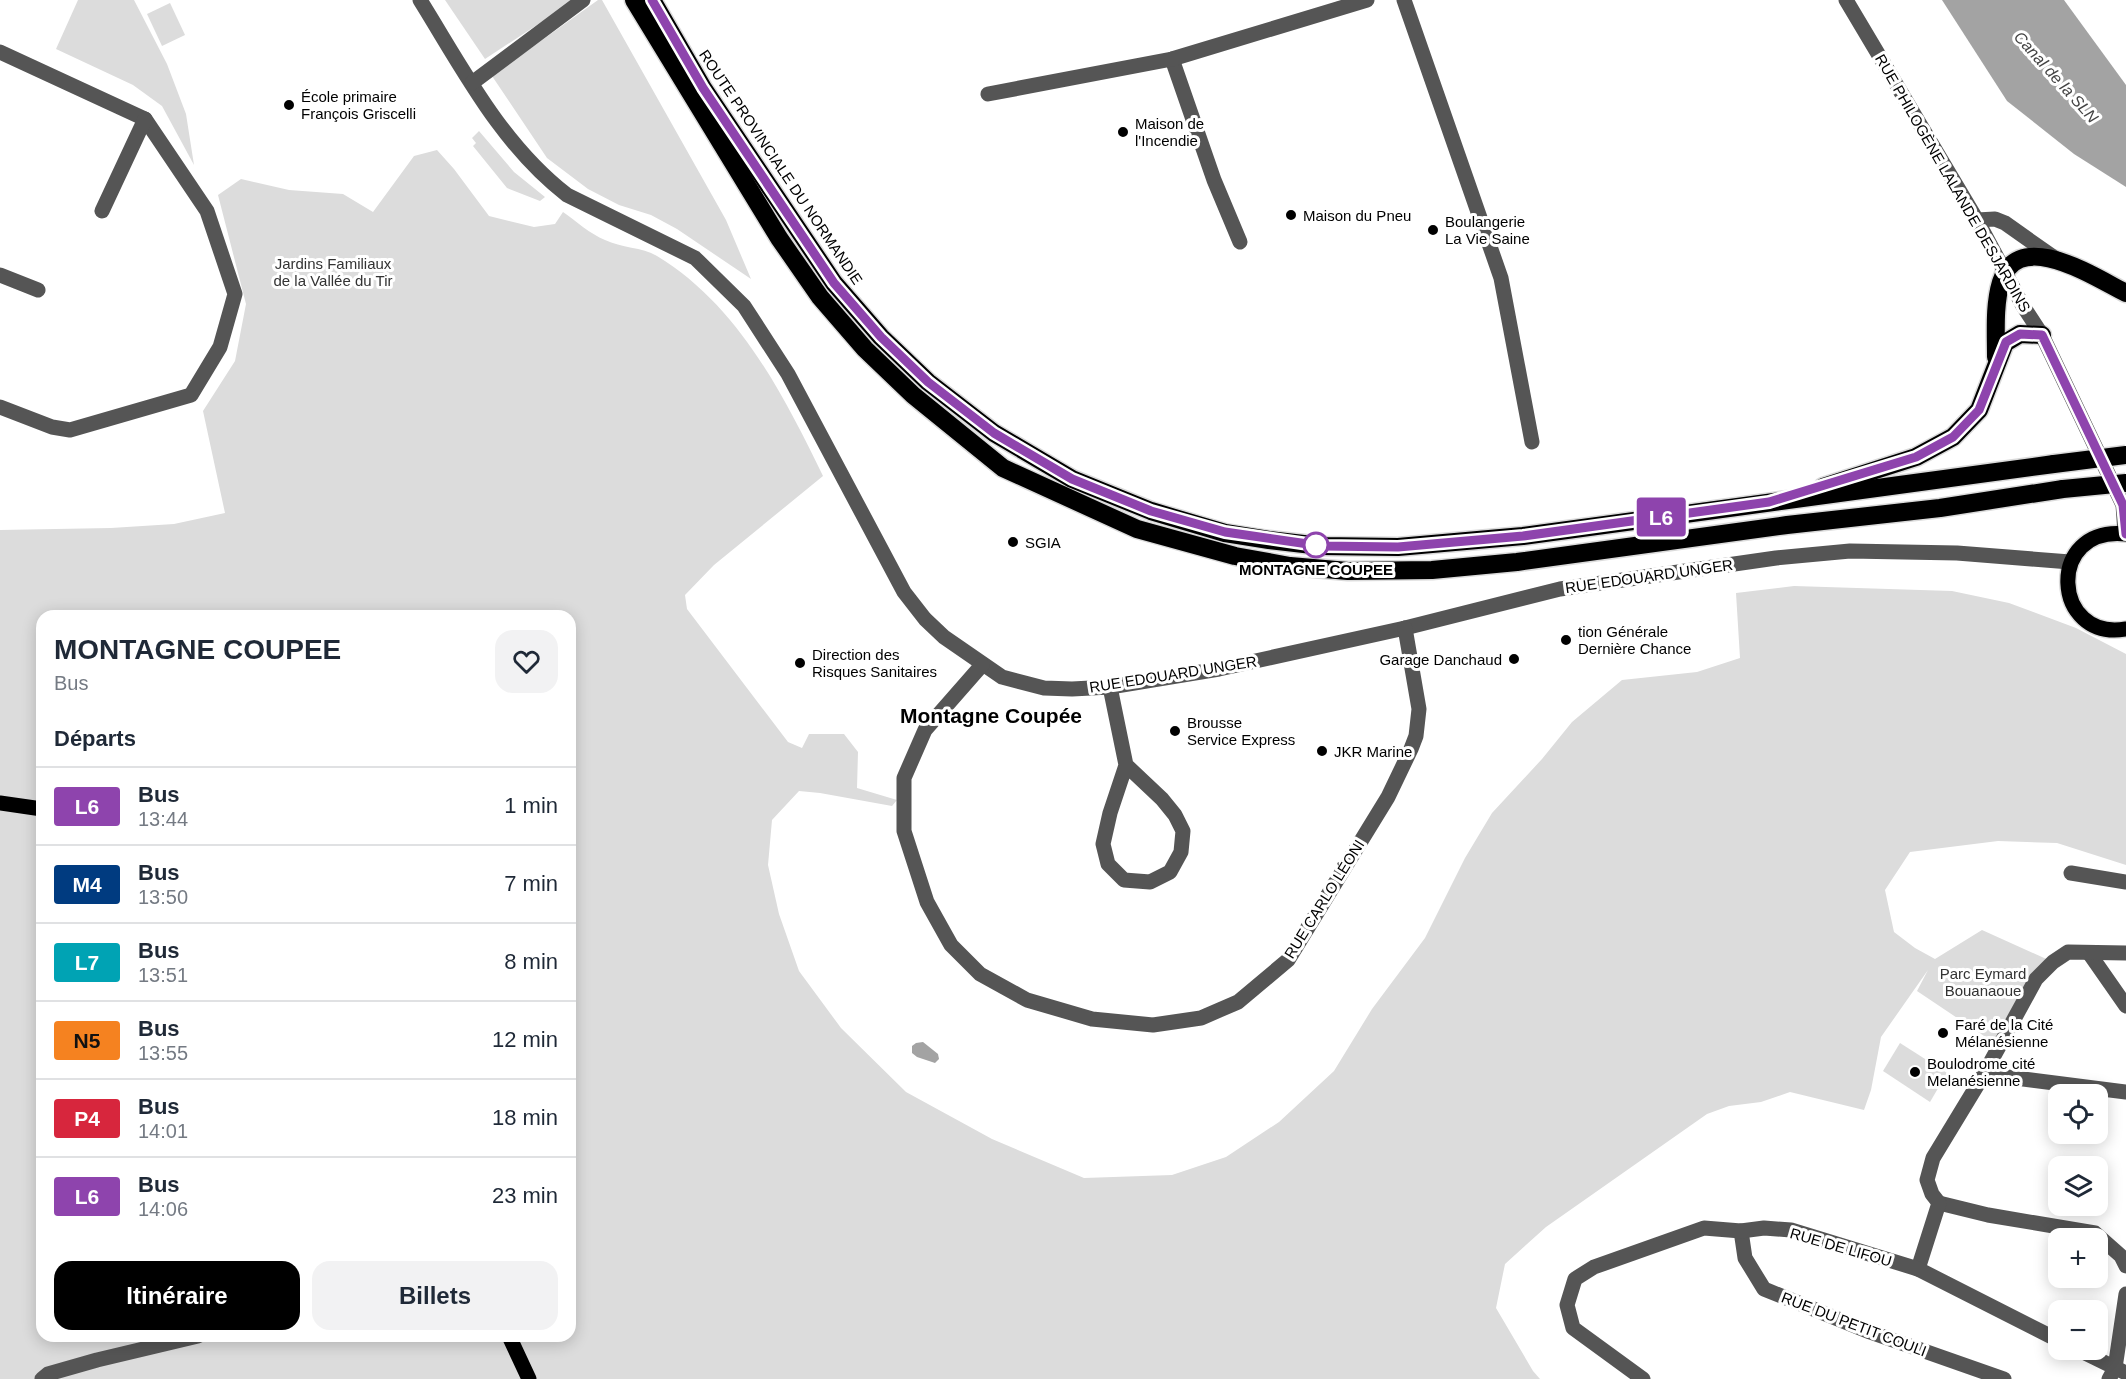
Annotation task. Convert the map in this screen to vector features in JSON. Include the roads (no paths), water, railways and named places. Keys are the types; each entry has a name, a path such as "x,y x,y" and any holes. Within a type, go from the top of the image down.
{"highway":[{"path":"634,0 779,238 820,297 865,349 905,387 1003,468 1137,529 1235,556 1290,566 1348,571 1432,570 1517,562 1787,525 1940,508 2063,489 2126,483"},
{"name":"ROUTE PROVINCIALE DU NORMANDIE","path":"652,0 703,88 827,273 881,337 928,382 994,433 1072,479 1151,511 1225,532 1322,546 1398,547 1523,536 2126,455"},
{"path":"1996,370 1998,300 2001,283 2006,271 2023,257 2055,258 2126,293"},
{"path":"1769,502 1916,457 1953,437 1979,410 2006,342 2020,334 2042,335"}],"main road":[{"path":"2125,534 2108,533 2092,538 2079,549 2070,562 2067,578 2068,594 2075,609 2086,620 2100,628 2116,631 2126,629"},
{"path":"0,803 36,808"},
{"path":"512,1342 529,1379"}],"street":[{"name":"RUE EDOUARD UNGER","path":"420,0 486,106 518,149 554,185 567,195 695,258 744,306 788,374 904,592 925,619 944,637 982,665 1002,676 1044,688 1110,687 1219,669 1405,628 1560,589 1776,558 1862,551 1957,553 2070,562"},
{"path":"472,83 583,0"},
{"path":"988,94 1172,59 1367,0"},
{"path":"1404,0 1501,279 1532,442"},
{"name":"RUE PHILOGÈNE LALANDE DESJARDINS","path":"1846,0 1977,220 2023,306 2042,335 2123,505 2125,534"},
{"path":"0,52 145,119 207,211 235,294 220,347 191,396 70,430 52,427 0,407"},
{"path":"1172,59 1214,180 1240,242"},
{"path":"102,211 145,119"},
{"path":"1977,220 1995,219 2006,223 2055,258"},
{"path":"0,275 38,290"},
{"name":"RUE CARLO LÉONI","path":"982,665 925,730 904,778 904,831 927,902 951,945 980,974 1027,1000 1092,1019 1153,1025 1201,1018 1238,1002 1288,960 1388,797 1411,749 1418,721 1417,692 1405,628"},
{"path":"1110,687 1126,765 1110,813 1103,844 1108,864 1124,880 1150,882 1170,872 1181,852 1183,831 1175,815 1126,765"},
{"path":"2071,873 2126,882"},
{"path":"2126,953 2068,952 2053,962 2036,979 1984,1074 1933,1158 1927,1180 1932,1194 1939,1203 1988,1215 2095,1233 2121,1256 2126,1266"},
{"path":"2090,953 2126,1006"},
{"path":"1984,1074 2126,1092"},
{"path":"1918,1269 1939,1203"},
{"name":"RUE DE LIFOU","path":"1643,1379 1573,1328 1567,1305 1575,1279 1594,1267 1704,1228 1742,1231 1764,1228 1791,1230 1918,1269 2048,1335"},
{"name":"RUE DU PETIT COULI","path":"1742,1231 1745,1258 1764,1289 1870,1332 2004,1379"},
{"path":"2096,1360 2117,1373 2126,1294"},
{"path":"42,1379 48,1374 97,1360 173,1342"}],"water":[{"name":"Canal de la SLN","path":"1942,0 2064,0 2126,85 2126,187 2074,154 2007,101"},
{"path":"923,1042 938,1054 939,1059 935,1063 912,1053 912,1046"}],"place":[{"name":"École primaire François Griscelli","path":"289,105"},
{"name":"Maison de l'Incendie","path":"1123,132"},
{"name":"Maison du Pneu","path":"1291,215"},
{"name":"Boulangerie La Vie Saine","path":"1433,230"},
{"name":"SGIA","path":"1013,542"},
{"name":"MONTAGNE COUPEE","path":"1316,545"},
{"name":"tion Générale Dernière Chance","path":"1566,640"},
{"name":"Garage Danchaud","path":"1514,659"},
{"name":"Direction des Risques Sanitaires","path":"800,663"},
{"name":"Brousse Service Express","path":"1175,731"},
{"name":"JKR Marine","path":"1322,751"},
{"name":"Faré de la Cité Mélanésienne","path":"1943,1033"},
{"name":"Boulodrome cité Melanésienne","path":"1915,1072"}],"district":[{"name":"Montagne Coupée","path":"991,715"}],"park label":[{"name":"Jardins Familiaux de la Vallée du Tir","path":"333,272"},
{"name":"Parc Eymard Bouanaoue","path":"1983,982"}]}
